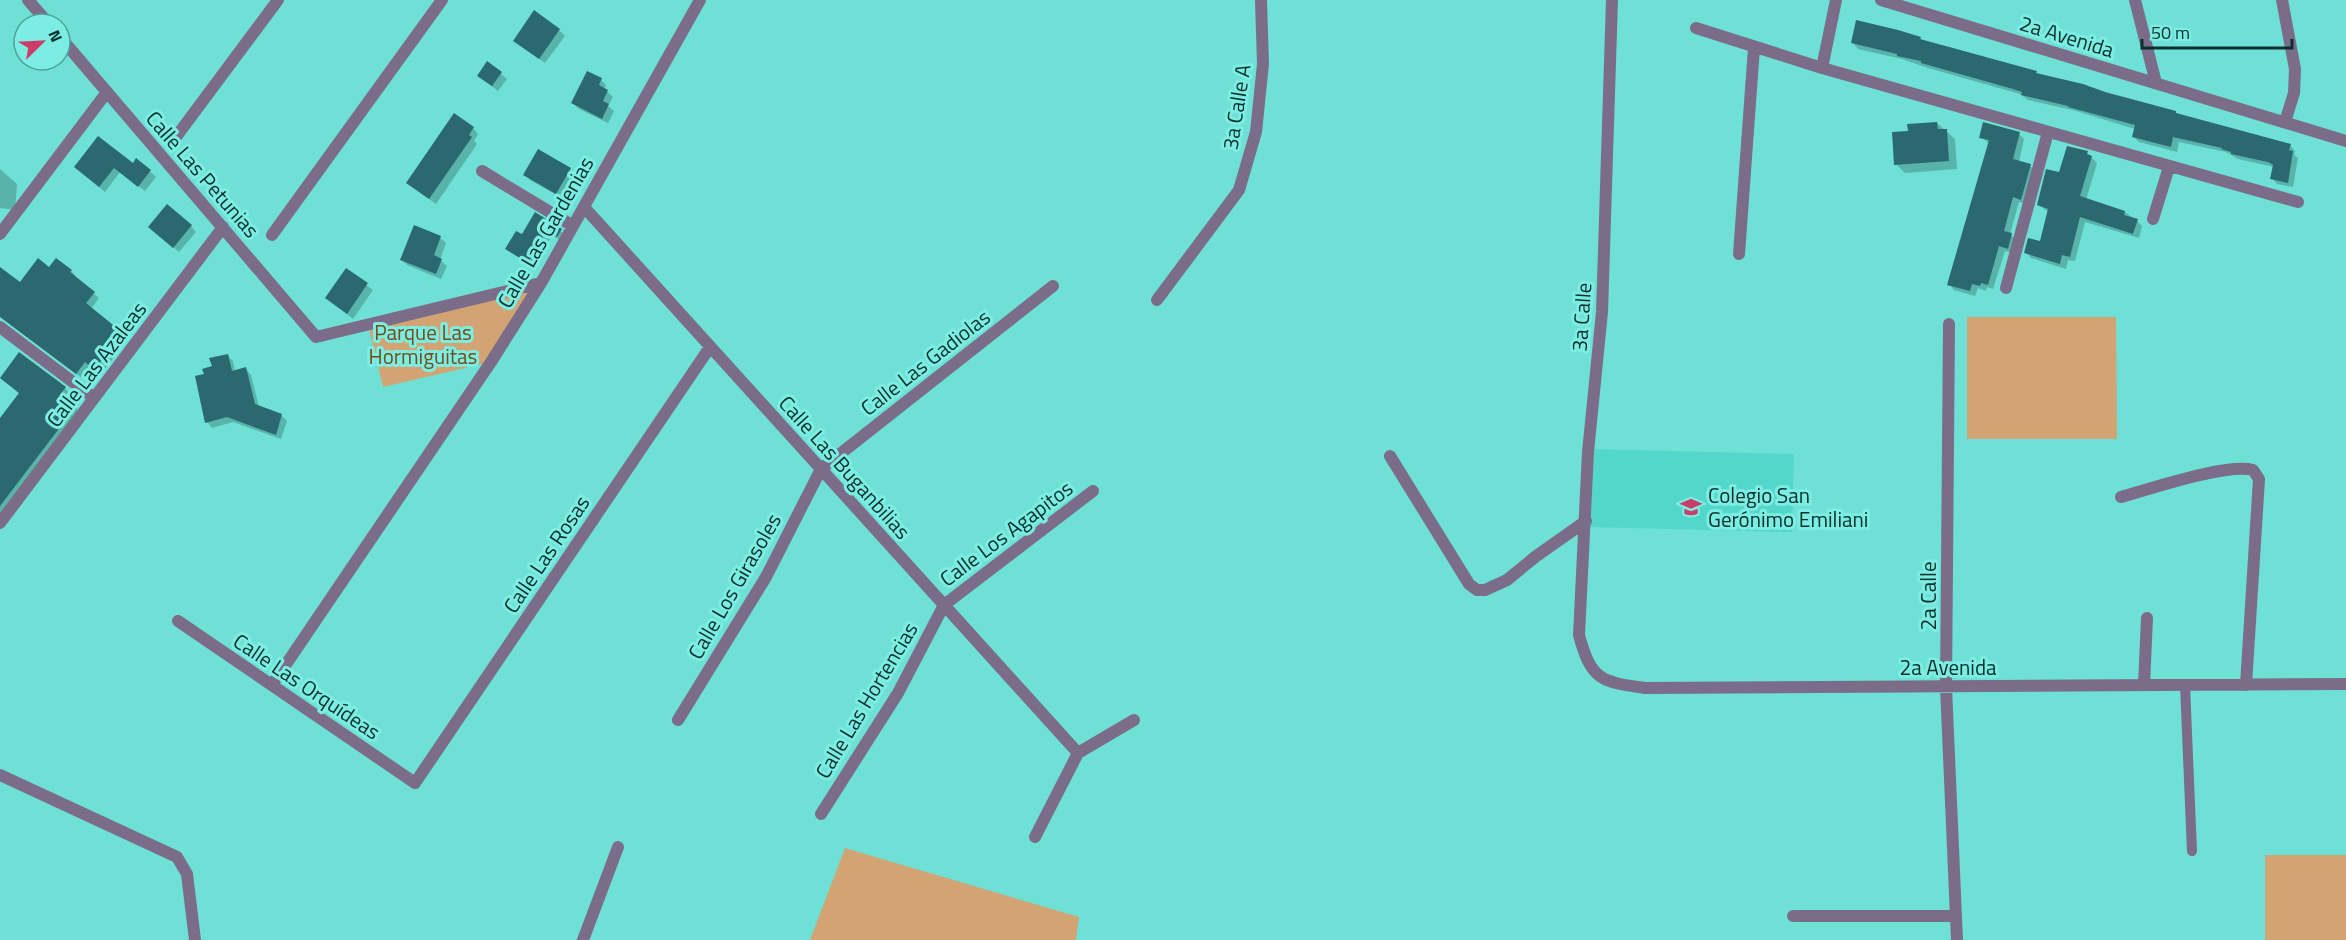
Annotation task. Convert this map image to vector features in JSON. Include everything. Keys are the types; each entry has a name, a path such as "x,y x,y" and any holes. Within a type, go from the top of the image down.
{"street":[{"path":"28,0 38,12"},
{"path":"173,141 278,0"},
{"path":"272,235 442,0"},
{"name":"Calle Las Gardenias","path":"272,685 491,362 541,283 700,0"},
{"name":"3a Calle A","path":"1157,300 1239,190 1256,132 1263,64 1261,0"},
{"name":"3a Calle","path":"1580,635 1588,452 1602,312 1612,0"},
{"path":"1821,68 1836,0"},
{"name":"2a Avenida","path":"1881,0 2346,141"},
{"path":"2136,0 2156,83"},
{"path":"2282,0 2295,69 2294,93 2285,122"},
{"path":"1696,28 1821,68 2298,202"},
{"path":"1739,254 1754,48"},
{"name":"Calle Las Petunias","path":"72,51 316,337 541,283"},
{"path":"0,234 107,92"},
{"path":"2006,288 2048,132"},
{"path":"2153,219 2169,167"},
{"path":"482,171 573,226"},
{"name":"Calle Las Buganbilias","path":"584,207 1078,753"},
{"name":"Calle Las Azaleas","path":"0,523 223,227"},
{"name":"Calle Las Gadiolas","path":"821,469 1053,286"},
{"name":"2a Calle","path":"1949,324 1946,687 1957,940"},
{"path":"0,327 94,398"},
{"name":"Calle Las Rosas","path":"415,783 710,347"},
{"path":"1390,456 1469,584 1477,590 1485,590 1507,580 1534,557 1586,521"},
{"path":"2121,497 2188,478 2242,467 2253,470 2259,479 2246,685"},
{"name":"Calle Los Girasoles","path":"678,720 766,577 821,469"},
{"name":"Calle Los Agapitos","path":"944,605 1093,491"},
{"name":"Calle Las Hortencias","path":"821,814 898,693 944,605"},
{"path":"2144,685 2147,618"},
{"name":"Calle Las Orquídeas","path":"178,621 415,783"},
{"name":"2a Avenida","path":"1580,635 1585,658 1598,676 1617,684 1645,688 2346,684"},
{"path":"1035,837 1078,753 1134,720"},
{"path":"0,775 177,857 187,873 195,940"},
{"path":"583,940 618,847"},
{"path":"1793,916 1956,916"}],"lane":[{"path":"2185,685 2192,851"}],"shaded area":[{"name":"Colegio San Gerónimo Emiliani","path":"1590,449 1794,454 1792,532 1588,527"}],"green space":[{"name":"Parque Las Hormiguitas","path":"541,283 491,362 383,387 368,325"},
{"path":"1967,317 2116,317 2117,439 1967,439"},
{"path":"845,848 1079,917 1076,940 810,940"},
{"path":"2265,855 2346,855 2346,940 2265,940"}],"building":[{"path":"534,10 560,29 539,59 513,41"},
{"path":"1856,20 1898,30 1921,37 1920,39 2037,71 2036,73 2083,84 2176,111 2176,113 2291,144 2289,150 2293,151 2288,183 2270,179 2273,165 2268,162 2231,154 2222,148 2173,137 2171,147 2132,137 2135,125 2021,95 2022,92 2013,89 1897,56 1897,54 1851,43"},
{"path":"487,61 502,72 492,86 477,76"},
{"path":"587,71 602,78 599,85 608,90 603,101 609,104 602,119 571,103"},
{"path":"454,113 474,127 469,135 472,137 429,199 406,183"},
{"path":"1937,122 1938,129 1947,129 1949,161 1894,165 1892,132 1908,131 1907,124"},
{"path":"1983,122 2020,132 2013,159 2031,164 2021,200 2013,197 2004,231 2012,233 2008,249 1999,246 1988,285 1972,284 1970,291 1947,285 1989,140 1979,138"},
{"path":"98,136 133,163 136,158 151,170 138,187 114,168 99,187 74,167"},
{"path":"2067,146 2088,151 2087,154 2092,156 2080,196 2125,211 2124,215 2138,219 2133,234 2080,217 2070,257 2062,255 2060,264 2024,253 2028,238 2040,241 2048,209 2037,205 2046,169 2059,172"},
{"path":"538,149 571,168 556,194 523,175"},
{"path":"167,204 192,225 173,248 148,227"},
{"path":"535,212 562,229 557,237 546,231 528,263 505,249 516,231 522,234"},
{"path":"414,225 441,236 434,255 442,259 436,274 400,260"},
{"path":"38,258 49,267 56,258 72,270 70,272 95,292 86,303 123,333 94,370 85,362 76,374 0,317 0,267 20,282"},
{"path":"346,268 368,283 347,314 325,298"},
{"path":"19,352 66,387 61,393 77,405 0,506 0,418 19,393 0,378"},
{"path":"228,354 232,371 246,367 255,404 282,414 276,435 227,417 205,423 195,376 204,374 202,369 212,366 209,358"}],"place":[{"name":"Colegio San Gerónimo Emiliani","path":"1691,507"}]}
